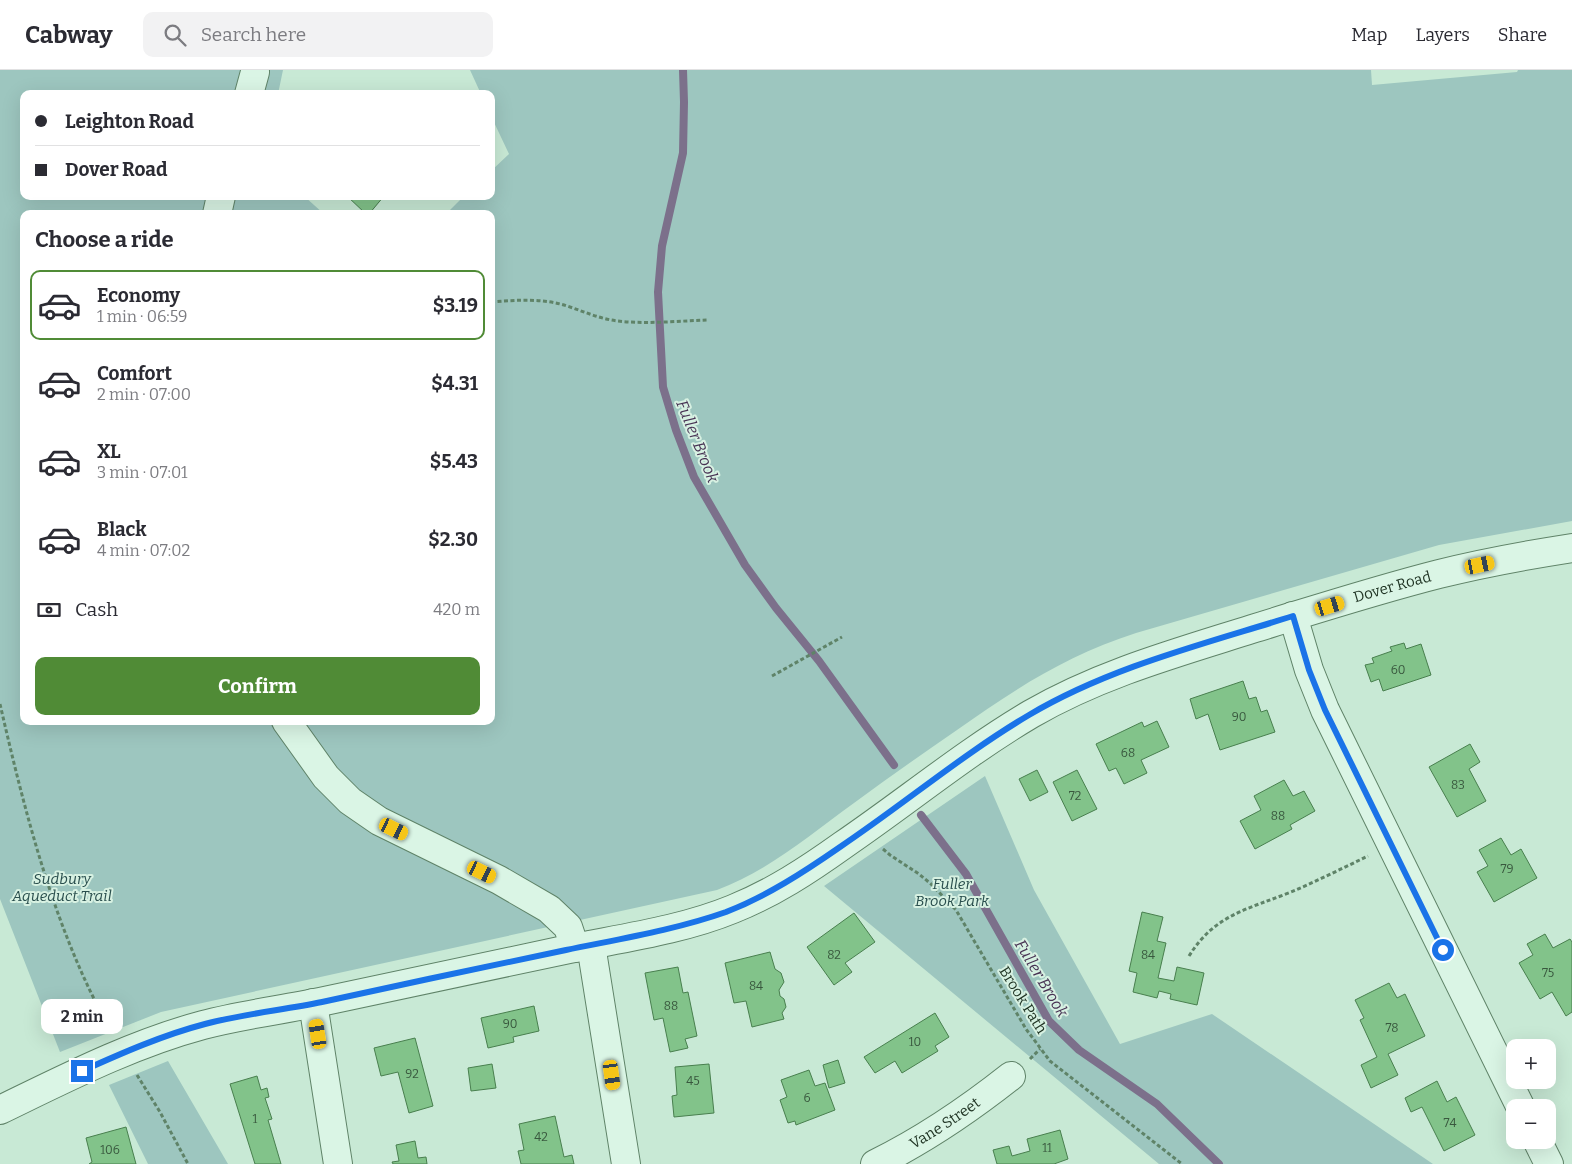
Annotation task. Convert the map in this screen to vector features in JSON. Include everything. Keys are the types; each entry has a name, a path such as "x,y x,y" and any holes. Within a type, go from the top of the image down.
{"street":[{"name":"Dover Road","path":"0,1110 90,1067 150,1043 207,1024 690,923 735,908 781,886 804,872 983,745 1029,715 1073,692 1150,661 1293,616 1442,574 1572,548"},
{"path":"1293,616 1317,691 1517,1099"},
{"path":"289,725 326,777 350,801 379,821 499,880 542,905 568,926 583,946 626,1164"},
{"path":"313,1003 338,1164"},
{"name":"Vane Street","path":"875,1164 946,1124 1011,1076"},
{"path":"1541,1149 1548,1164"}],"path":[{"path":"495,302 519,299 535,300 566,305 610,320 638,322 707,320"},
{"path":"772,676 842,636"},
{"path":"0,704 28,816 46,878 83,976 124,1054 160,1112 188,1164"},
{"name":"Brook Path","path":"868,828 890,855 919,874 951,904 1026,1029 1050,1061 1182,1164"},
{"path":"1190,956 1198,942 1208,932 1230,916 1307,885 1392,846"}],"green space":[{"name":"Sudbury Aqueduct Trail","path":"0,70 283,70 279,90 20,90 20,200 308,200 320,210 20,210 20,725 495,725 495,210 450,210 460,200 495,200 495,167 509,154 495,124 495,90 479,90 470,70 1371,70 1372,85 1517,72 1518,70 1572,70 1572,521 1439,545 1136,633 1087,652 1042,674 1000,701 905,766 771,863 717,890 161,1012 60,1052 0,899"},
{"name":"Fuller Brook Park","path":"985,776 1034,890 1120,1044 1212,1014 1433,1164 1159,1164 824,886"},
{"path":"168,1061 228,1164 148,1164 109,1085"}],"building":[{"path":"351,200 381,200 372,210 362,210"},
{"path":"1404,643 1406,649 1421,644 1431,675 1383,691 1379,679 1371,682 1365,665 1374,663 1372,658 1392,651 1390,647"},
{"path":"1243,681 1249,699 1256,697 1261,712 1267,710 1275,732 1220,750 1208,714 1196,719 1190,699"},
{"path":"1157,721 1169,747 1141,760 1147,773 1124,784 1116,768 1109,771 1096,744 1142,722 1144,727"},
{"path":"1470,744 1480,762 1469,769 1486,801 1457,817 1429,767"},
{"path":"1037,770 1048,792 1030,801 1019,779"},
{"path":"1077,770 1097,809 1072,821 1053,782"},
{"path":"1284,780 1293,796 1304,791 1315,811 1290,825 1292,829 1255,849 1240,821 1261,810 1254,796"},
{"path":"1501,838 1511,855 1521,849 1537,878 1494,902 1477,872 1488,866 1479,850"},
{"path":"1142,912 1163,917 1157,941 1166,943 1158,978 1174,981 1177,967 1204,973 1197,1005 1170,999 1171,994 1159,991 1157,998 1133,992 1137,973 1129,971"},
{"path":"854,913 875,942 845,963 852,972 834,985 807,947"},
{"path":"1545,934 1553,948 1570,939 1572,942 1572,1012 1566,1016 1552,992 1540,999 1519,963 1533,955 1527,944"},
{"path":"770,952 775,969 781,973 784,982 779,990 786,1007 782,1013 784,1019 752,1027 746,1001 734,1003 725,963"},
{"path":"678,967 683,993 688,992 697,1036 685,1039 688,1048 670,1052 663,1018 654,1020 645,973"},
{"path":"1389,983 1397,998 1405,994 1425,1036 1388,1054 1398,1075 1371,1088 1361,1065 1377,1057 1360,1020 1364,1018 1355,1000"},
{"path":"534,1006 539,1031 513,1037 514,1042 488,1048 481,1018"},
{"path":"935,1013 949,1037 935,1046 938,1051 902,1073 895,1061 875,1073 864,1057"},
{"path":"415,1038 433,1106 409,1113 398,1072 381,1076 374,1048"},
{"path":"838,1060 845,1083 829,1088 823,1065"},
{"path":"492,1064 496,1088 471,1091 468,1068"},
{"path":"709,1064 714,1113 674,1117 672,1096 677,1095 675,1067"},
{"path":"809,1070 815,1086 825,1083 835,1110 796,1125 795,1121 788,1123 780,1100 787,1097 781,1080"},
{"path":"257,1076 261,1090 267,1088 269,1097 265,1098 272,1119 268,1120 281,1164 255,1164 230,1084"},
{"path":"1437,1081 1447,1102 1456,1097 1475,1135 1444,1151 1422,1107 1411,1112 1405,1098"},
{"path":"555,1116 564,1157 572,1155 574,1164 521,1164 518,1151 524,1150 519,1124"},
{"path":"126,1127 136,1164 89,1164 92,1162 86,1138"},
{"path":"1060,1130 1068,1159 1054,1164 997,1164 993,1150 1009,1146 1012,1156 1030,1151 1027,1139"},
{"path":"415,1141 418,1158 426,1157 427,1164 393,1164 392,1162 399,1161 396,1145"}],"waterway":[{"name":"Fuller Brook","path":"683,70 683,153 662,246 658,292 663,387 676,430 694,477 745,565 776,608 819,661 894,765"},
{"name":"Fuller Brook","path":"921,815 966,874 1049,1021 1079,1050 1157,1104 1219,1164"}],"route":[{"path":"82,1071 150,1043 207,1024 610,941 712,917 757,898 804,872 868,828 960,760 1052,702 1100,680 1150,661 1293,616 1309,670 1325,710 1443,950"}]}
